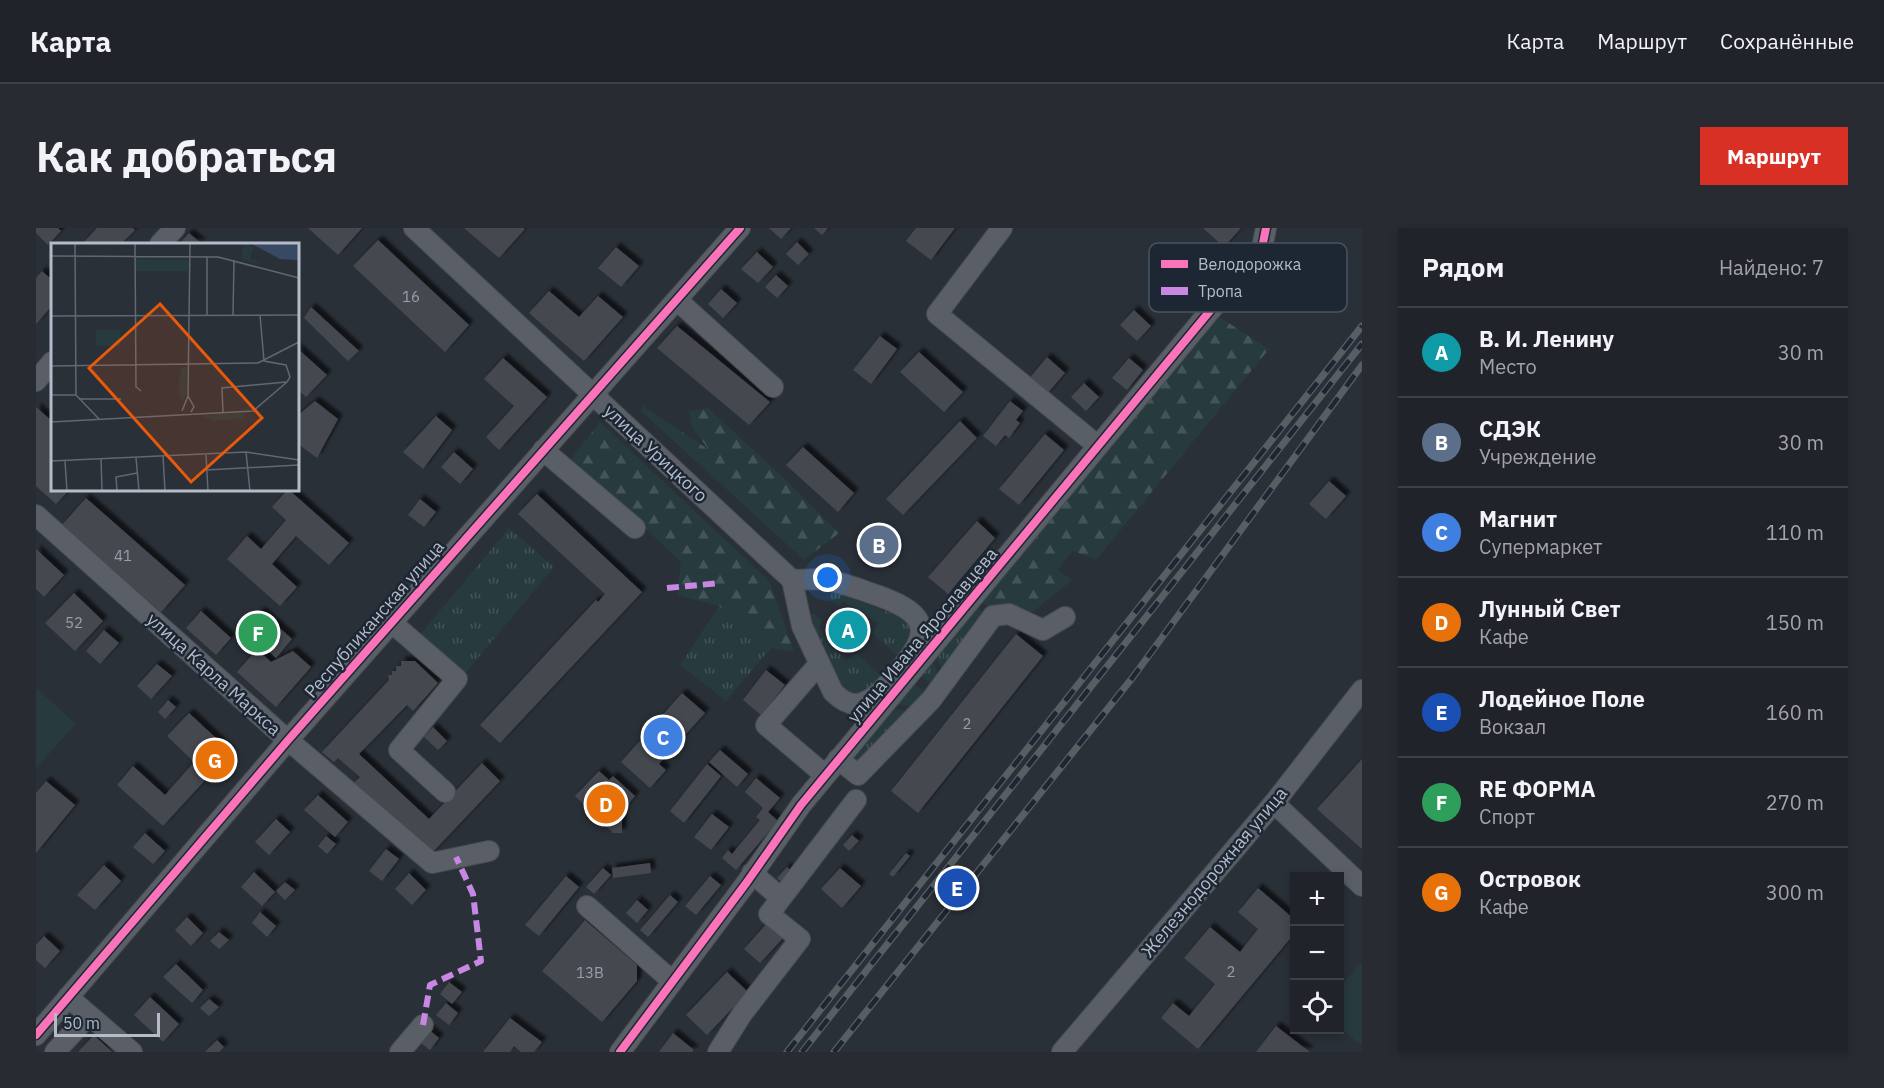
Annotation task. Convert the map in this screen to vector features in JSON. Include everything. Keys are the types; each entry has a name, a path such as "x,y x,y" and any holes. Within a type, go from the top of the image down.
{"street":[{"path":"161,243 175,228"},
{"name":"улица Урицкого","path":"414,228 792,580"},
{"name":"Республиканская улица","path":"36,1035 391,622 740,228"},
{"path":"1002,228 937,314 1098,446"},
{"name":"улица Ивана Ярославцева","path":"1263,243 1266,228"},
{"path":"677,300 773,387"},
{"name":"улица Ивана Ярославцева","path":"620,1052 825,775 1209,312"},
{"path":"36,381 51,363"},
{"path":"543,450 635,528"},
{"name":"улица Карла Маркса","path":"36,515 432,863 489,851"},
{"path":"792,580 839,581 901,604 915,614 919,624 921,639 913,655 882,691 868,700 850,704 833,692 819,664 802,626 792,580"},
{"path":"856,704 844,752 858,775 931,700 993,616 1009,614 1043,630 1065,617"},
{"path":"919,624 956,617"},
{"path":"391,622 457,679 399,750 445,792"},
{"path":"819,664 766,725 825,775"},
{"name":"Железнодорожная улица","path":"1062,1052 1274,803 1362,690"},
{"path":"718,1052 742,1014 800,939 769,914 856,800"},
{"path":"1274,803 1362,886"},
{"path":"752,873 781,898"},
{"path":"587,906 672,981"},
{"path":"68,997 132,1052"},
{"path":"55,1052 89,1015"},
{"path":"400,1052 423,1025"}],"green space":[{"path":"1209,312 1269,349 1096,560 1073,551 1058,570 1072,580 1031,613 993,610 973,596"},
{"path":"643,406 709,450 692,427 689,412 708,408 839,533 804,560 641,411"},
{"path":"600,422 770,582 794,652 771,648 719,606 677,595 681,562 571,459"},
{"path":"509,528 554,567 466,672 420,635"},
{"path":"833,592 901,617 911,632 902,660 873,634 878,623 844,602 838,606 829,598"},
{"path":"719,606 771,648 726,701 680,665"},
{"path":"977,607 987,616 943,672 936,657"},
{"path":"813,613 822,621 819,628 846,661 857,653 883,678 864,694 849,692 842,686 808,619"},
{"path":"932,661 940,676 932,686 920,675"},
{"path":"914,684 928,694 917,706 897,705"},
{"path":"36,688 76,724 36,768"},
{"path":"892,709 912,711 859,767 851,761"},
{"path":"1359,964 1362,966 1362,1046 1344,1031 1344,983"}],"building":[{"path":"36,228 58,228 61,231 48,245 36,233"},
{"path":"97,228 133,228 135,230 122,243 83,243"},
{"path":"308,228 362,228 338,255"},
{"path":"464,228 523,228 525,229 499,258"},
{"path":"769,228 791,228 781,239"},
{"path":"814,228 828,228 822,235"},
{"path":"916,228 955,228 931,260 906,241"},
{"path":"1203,228 1241,228 1228,243 1220,243"},
{"path":"189,233 201,243 180,243"},
{"path":"378,240 469,325 445,352 353,266"},
{"path":"797,242 809,254 798,265 786,254"},
{"path":"616,247 639,266 621,287 598,268"},
{"path":"757,252 773,267 758,283 741,269"},
{"path":"42,271 51,279 51,307 36,324 36,278"},
{"path":"776,275 788,286 777,298 765,287"},
{"path":"721,289 737,303 723,318 708,304"},
{"path":"549,291 579,317 598,296 623,317 584,361 529,313"},
{"path":"311,307 359,351 348,361 304,318"},
{"path":"1134,310 1151,326 1137,341 1120,325"},
{"path":"677,326 770,402 749,425 657,348"},
{"path":"880,336 897,349 871,384 853,370"},
{"path":"298,349 327,375 306,397 298,390"},
{"path":"919,352 963,392 944,412 900,372"},
{"path":"1047,357 1065,373 1046,395 1028,380"},
{"path":"503,358 547,397 499,450 486,437 514,406 484,379"},
{"path":"1129,358 1143,370 1127,390 1112,378"},
{"path":"1084,383 1099,397 1086,411 1071,397"},
{"path":"315,401 338,419 317,458 298,444 298,415"},
{"path":"1010,401 1023,411 1016,420 1020,423 1009,438 1005,435 996,446 983,436"},
{"path":"36,407 51,420 51,490 69,490 56,504 36,486"},
{"path":"436,416 452,430 423,469 403,452"},
{"path":"960,421 977,438 903,515 886,499"},
{"path":"1045,434 1064,450 1019,505 999,489"},
{"path":"803,447 854,493 838,512 786,465"},
{"path":"454,452 473,469 460,484 441,467"},
{"path":"1329,481 1346,496 1326,519 1309,504"},
{"path":"289,490 349,543 329,565 296,536 272,564 297,587 280,606 227,559 247,536 261,549 286,520 272,507"},
{"path":"537,494 642,592 500,743 480,725 596,600 598,602 605,594 518,514"},
{"path":"86,498 185,585 161,612 62,525"},
{"path":"420,499 436,512 424,527 408,515"},
{"path":"977,521 995,538 948,594 928,577"},
{"path":"879,529 897,546 882,562 864,545"},
{"path":"36,549 64,575 44,597 36,589"},
{"path":"74,593 103,621 75,651 45,623"},
{"path":"201,611 231,638 216,655 186,628"},
{"path":"261,611 292,639 276,658 244,629"},
{"path":"104,630 119,643 100,664 86,651"},
{"path":"1016,634 1043,656 918,813 891,791"},
{"path":"257,649 271,662 293,651 311,667 276,707 237,672"},
{"path":"401,661 415,661 438,683 413,711 407,705 359,754 429,819 482,763 500,781 430,855 353,784 360,777 338,758 334,762 322,752 389,680 388,675 396,671 396,666 401,666"},
{"path":"157,664 172,676 151,699 137,686"},
{"path":"766,670 785,685 761,715 743,700"},
{"path":"682,693 705,713 659,764 666,770 650,788 621,762"},
{"path":"168,700 176,707 165,719 158,712"},
{"path":"189,713 231,752 163,826 117,785 133,766 165,795 194,762 167,736"},
{"path":"433,727 447,741 438,750 424,737"},
{"path":"720,750 748,774 737,787 709,762"},
{"path":"1362,759 1362,849 1317,809"},
{"path":"707,764 721,776 684,823 670,811"},
{"path":"599,771 609,780 613,776 635,796 622,812 622,833 613,833 575,796"},
{"path":"756,778 780,798 768,812 778,821 736,870 722,858 728,850 732,854 760,820 756,817 763,808 745,792"},
{"path":"46,781 75,805 36,853 36,793"},
{"path":"318,795 348,822 335,837 304,810"},
{"path":"712,814 729,827 711,850 694,837"},
{"path":"276,819 290,832 269,855 255,842"},
{"path":"145,833 165,851 153,864 133,847"},
{"path":"852,835 859,841 849,851 843,845"},
{"path":"326,836 336,844 327,854 318,846"},
{"path":"386,849 399,859 382,881 369,871"},
{"path":"906,853 910,856 893,877 889,874"},
{"path":"650,863 651,873 613,878 612,868"},
{"path":"104,865 121,881 95,910 77,895"},
{"path":"787,867 795,874 785,885 777,878"},
{"path":"603,868 611,875 594,894 586,887"},
{"path":"840,868 861,886 842,908 821,889"},
{"path":"254,872 275,892 262,906 241,887"},
{"path":"409,873 426,890 412,905 395,889"},
{"path":"566,876 579,887 539,936 525,925"},
{"path":"710,876 721,885 696,915 685,906"},
{"path":"285,882 295,890 285,900 276,891"},
{"path":"1258,888 1290,916 1290,939 1198,1049 1161,1018 1173,1003 1189,1016 1215,984 1184,958 1210,927 1240,952 1258,929 1238,912"},
{"path":"670,895 678,902 648,937 640,930"},
{"path":"637,900 648,910 637,923 626,913"},
{"path":"260,912 276,926 267,937 252,923"},
{"path":"187,917 203,933 191,946 175,930"},
{"path":"585,920 637,965 637,981 602,1022 542,971"},
{"path":"768,922 784,937 760,963 744,949"},
{"path":"219,932 229,940 219,949 210,941"},
{"path":"44,936 60,951 45,968 36,960 36,945"},
{"path":"176,964 203,990 192,1003 163,977"},
{"path":"727,972 748,992 707,1035 686,1015"},
{"path":"449,982 462,992 452,1004 440,994"},
{"path":"150,997 179,1024 163,1042 134,1015"},
{"path":"209,999 219,1007 209,1016 200,1008"},
{"path":"446,1003 458,1013 449,1025 436,1015"},
{"path":"510,1018 542,1042 534,1052 521,1052 514,1046 510,1052 483,1052"},
{"path":"1276,1026 1310,1052 1256,1052"},
{"path":"427,1028 439,1038 430,1050 417,1040"},
{"path":"673,1033 694,1050 692,1052 659,1052"},
{"path":"94,1035 112,1052 78,1052"},
{"path":"217,1040 224,1047 219,1052 205,1052"}],"railway":[{"path":"787,1052 1362,326"},
{"path":"802,1052 1362,344"},
{"path":"834,1052 1133,677 1362,365"}],"marked path":[{"path":"667,588 720,583"},
{"path":"423,1025 430,985 481,961 473,894 456,857"}],"cycle path":[{"path":"36,1035 289,739 740,228"},
{"path":"1263,243 1266,228"},
{"path":"620,1052 747,882 801,805 1209,312"}],"place":[{"name":"СДЭК","path":"879,545"},
{"name":"В. И. Ленину","path":"848,630"},
{"name":"RE ФОРМА","path":"258,633"},
{"name":"Магнит","path":"663,737"},
{"name":"Островок","path":"215,760"},
{"name":"Лунный Свет","path":"606,804"},
{"name":"Лодейное Поле","path":"957,888"}]}
